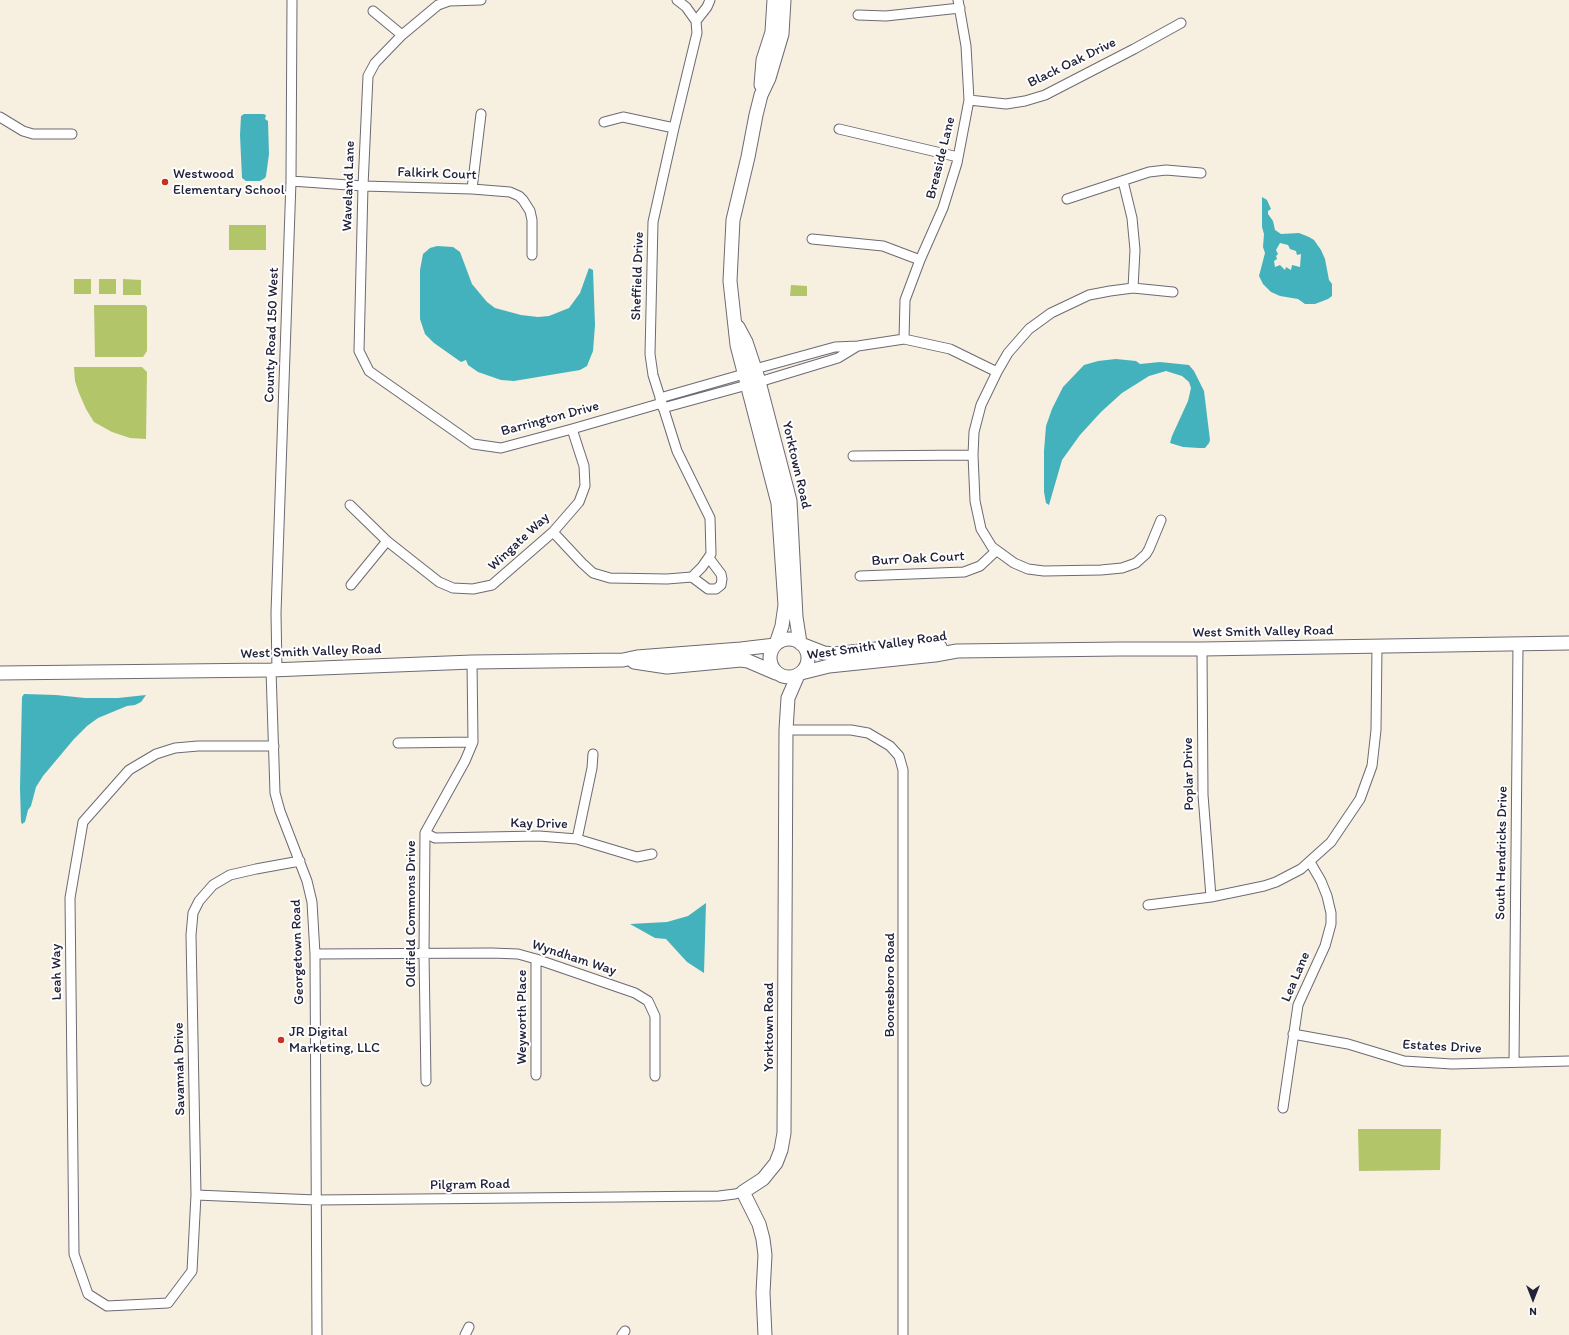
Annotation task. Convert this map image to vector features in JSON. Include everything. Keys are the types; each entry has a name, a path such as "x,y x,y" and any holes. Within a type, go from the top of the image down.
{"main road":[{"name":"Yorktown Road","path":"774,0 772,32 763,60 761,95 733,220 730,281 736,324 737,345 751,378 790,501 796,617 800,643"},
{"name":"Yorktown Road","path":"761,95 769,78 782,34 784,0"},
{"name":"Yorktown Road","path":"751,378 778,503 785,605 782,626 776,644"},
{"path":"788,639 800,643 806,649 808,660 806,667 799,674 790,678 777,674 771,666 769,659 771,651 776,644 788,639"},
{"name":"West Smith Valley Road","path":"800,643 824,653 834,654 902,646 942,648 958,651"},
{"name":"West Smith Valley Road","path":"799,674 829,666 935,655 958,651 1120,649 1202,650 1569,643"},
{"name":"West Smith Valley Road","path":"623,660 637,657 741,650 776,644"},
{"name":"West Smith Valley Road","path":"0,673 274,670 472,662 623,660 667,667 741,660 748,661 777,674"},
{"name":"Yorktown Road","path":"777,674 788,698"},
{"name":"Yorktown Road","path":"743,1192 763,1179 776,1163 781,1150 784,1133 786,730 788,698 799,674"},
{"path":"743,1192 759,1224 763,1239 765,1255 763,1293 765,1335"}],"street":[{"name":"County Road 150 West","path":"274,670 291,181 292,0"},
{"name":"Waveland Lane","path":"359,351 363,186 368,76 375,63 402,35 432,9 444,2 481,0"},
{"path":"678,0 686,7 696,21 707,7 710,0"},
{"path":"858,15 886,16 959,4"},
{"name":"Breaside Lane","path":"904,340 905,300 920,260 943,208 958,157 969,100 966,46 959,4"},
{"path":"373,11 402,35"},
{"name":"Sheffield Drive","path":"696,21 696,38 674,128 654,222 650,349 652,368 677,451 710,518 710,556"},
{"name":"Black Oak Drive","path":"969,100 1006,104 1025,101 1044,95 1181,23"},
{"path":"472,189 481,114"},
{"path":"0,117 23,131 33,134 72,134"},
{"path":"604,122 623,117 674,128"},
{"path":"839,129 958,157"},
{"path":"1067,199 1149,172 1166,170 1201,173"},
{"name":"Falkirk Court","path":"291,181 363,186 472,189 510,192 519,196 528,207 532,220 532,255"},
{"path":"1123,181 1132,218 1135,250 1133,288"},
{"path":"812,239 883,246 920,260"},
{"path":"1161,520 1150,549 1146,554 1136,563 1122,568 1080,571 1036,570 1028,569 1014,563 992,547 981,529 975,501 973,455 974,432 981,405 1008,353 1029,329 1051,313 1089,295 1110,291 1133,288 1173,292"},
{"path":"751,378 835,347 858,346 904,340 950,349 997,372"},
{"path":"751,378 838,358 858,346"},
{"name":"Barrington Drive","path":"359,351 369,371 473,444 501,448 572,430 751,378"},
{"name":"Wingate Way","path":"350,505 387,541 439,582 453,588 473,589 492,585 552,532 579,502 585,486 584,466 572,430"},
{"path":"853,456 973,455"},
{"path":"552,532 587,568 593,573 604,577 632,579 692,577 708,589 716,588 721,585 722,574 710,556 692,577"},
{"path":"351,585 387,541"},
{"name":"Burr Oak Court","path":"860,576 964,572 980,566 996,551"},
{"name":"South Hendricks Drive","path":"1514,1062 1518,644"},
{"path":"1148,905 1211,897 1276,882 1301,869 1331,842 1355,809 1365,790 1370,774 1375,747 1377,647"},
{"name":"Poplar Drive","path":"1202,650 1203,795 1211,897"},
{"name":"Oldfield Commons Drive","path":"426,1081 424,954 425,833 465,761 473,742 472,662"},
{"name":"Georgetown Road","path":"274,670 274,746 276,793 280,811 307,881 312,902 315,954 317,1335"},
{"name":"Boonesboro Road","path":"786,730 851,730 868,733 890,746 899,756 903,770 903,1335"},
{"path":"398,743 473,742"},
{"name":"Leah Way","path":"130,1305 108,1306 88,1294 74,1254 70,898 83,822 129,770 156,754 174,748 198,746 274,746"},
{"path":"577,839 592,768 592,754"},
{"name":"Kay Drive","path":"425,833 435,838 539,836 577,839 637,857 652,854"},
{"name":"Savannah Drive","path":"130,1305 168,1303 192,1271 196,1195 192,935 193,913 200,901 213,885 230,875 300,862"},
{"name":"Lea Lane","path":"1283,1108 1298,1005 1325,946 1331,924 1331,913 1327,896 1321,881 1310,862"},
{"name":"Wyndham Way","path":"315,954 518,954 536,958 635,993 648,1001 655,1016 655,1076"},
{"name":"Weyworth Place","path":"536,958 536,1075"},
{"name":"Estates Drive","path":"1293,1034 1348,1044 1404,1061 1452,1064 1569,1061"},
{"name":"Pilgram Road","path":"196,1195 316,1200 719,1196 743,1192"}],"green space":[{"path":"229,225 266,225 266,250 229,250"},
{"path":"74,279 91,279 91,294 74,294"},
{"path":"99,279 116,279 116,294 99,294"},
{"path":"123,279 141,280 141,295 123,295"},
{"path":"791,285 807,286 807,296 790,296"},
{"path":"94,305 145,305 147,307 147,351 143,357 95,357"},
{"path":"74,367 142,367 147,372 146,439 130,438 112,432 94,422 79,393 75,381"},
{"path":"1358,1129 1441,1129 1440,1170 1359,1171"}],"water":[{"path":"244,114 263,114 266,115 265,119 268,121 269,154 266,176 260,181 246,181 242,178 240,135 241,116"},
{"path":"1262,197 1267,200 1271,209 1268,211 1268,214 1273,221 1275,230 1281,234 1299,233 1314,240 1325,259 1329,280 1332,284 1332,296 1315,304 1305,304 1298,299 1280,296 1271,292 1263,284 1259,276 1265,253 1263,247 1264,234 1262,227","holes":["1280,243 1288,245 1290,249 1296,251 1297,255 1301,254 1300,267 1292,265 1291,270 1286,267 1285,270 1280,265 1275,267 1274,261 1277,259 1276,256 1278,254 1276,250"]},
{"path":"437,246 453,247 460,252 472,284 487,302 495,308 521,315 538,317 549,316 569,308 580,293 589,268 593,270 595,325 593,351 587,366 580,370 514,381 501,380 478,372 468,365 466,360 461,362 434,343 425,334 420,319 420,270 423,254 430,248"},
{"path":"1116,359 1136,361 1140,364 1160,362 1189,365 1194,371 1204,391 1210,440 1209,443 1205,448 1199,448 1183,447 1170,443 1188,401 1191,388 1189,382 1182,376 1166,371 1149,376 1122,393 1101,412 1080,435 1062,460 1049,505 1046,503 1044,492 1044,451 1046,426 1052,409 1063,387 1084,365 1098,361"},
{"path":"24,694 85,698 118,698 146,695 141,702 135,705 127,706 98,718 87,726 74,739 43,776 36,787 25,822 22,824 20,788 22,697"},
{"path":"706,903 704,973 687,962 666,939 655,938 630,924 667,922 688,916"}],"place":[{"name":"Westwood Elementary School","path":"165,182"},
{"name":"JR Digital Marketing, LLC","path":"281,1040"}]}
